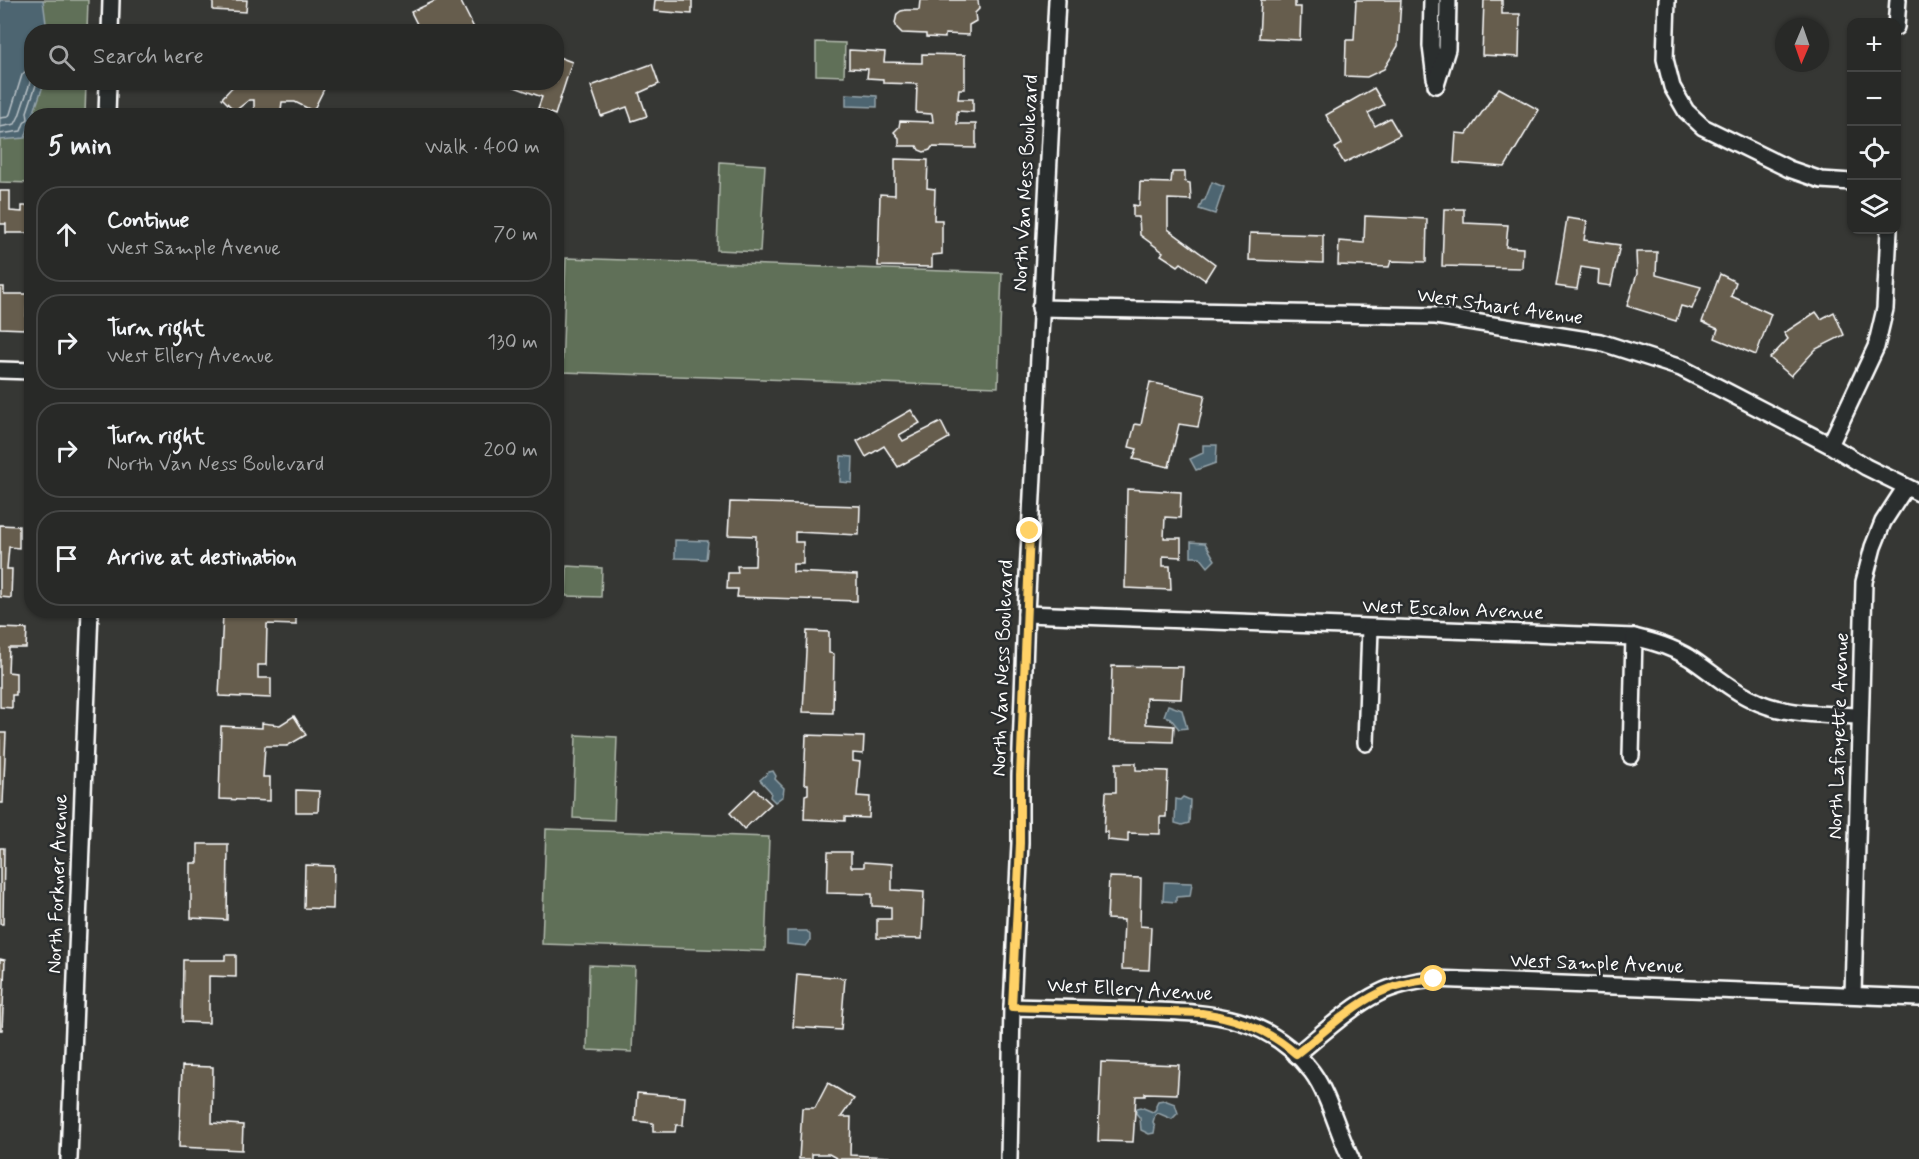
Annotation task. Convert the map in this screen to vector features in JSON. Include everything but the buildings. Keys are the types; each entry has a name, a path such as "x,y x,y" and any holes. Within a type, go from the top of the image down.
{"street":[{"path":"110,24 111,0"},
{"name":"North Van Ness Boulevard","path":"1009,1159 1026,614 1057,0"},
{"path":"1667,0 1665,59 1672,87 1686,111 1703,127 1789,169 1821,180 1847,182"},
{"path":"1897,18 1898,0"},
{"path":"1432,3 1448,3 1448,49 1436,85 1431,46 1432,3"},
{"path":"107,108 108,90"},
{"path":"1830,445 1876,347 1885,309 1888,234"},
{"name":"West Stuart Avenue","path":"1040,308 1436,316 1600,342 1681,368 1912,490"},
{"path":"0,370 24,371"},
{"name":"North Lafayette Avenue","path":"1853,994 1864,582 1873,547 1883,522 1912,490"},
{"name":"West Escalon Avenue","path":"1026,614 1634,637 1672,648 1750,699 1770,707 1795,712 1860,716"},
{"name":"North Forkner Avenue","path":"69,1159 90,618"},
{"path":"1366,743 1370,628"},
{"path":"1631,756 1634,637"},
{"name":"West Sample Avenue","path":"1296,1054 1380,992 1405,984 1434,979 1919,998"},
{"name":"West Ellery Avenue","path":"1012,1007 1202,1013 1239,1020 1280,1041 1296,1054 1313,1073 1351,1159"}],"green space":[{"path":"0,0 88,0 87,24 24,24 24,90 86,90 85,108 24,108 24,183 0,182"},
{"path":"816,42 845,43 844,76 816,75"},
{"path":"720,162 765,165 760,252 717,250"},
{"path":"566,258 1002,273 998,387 564,372"},
{"path":"567,566 602,568 601,597 566,596"},
{"path":"576,735 617,737 614,820 573,818"},
{"path":"546,829 769,837 765,951 542,944"},
{"path":"589,965 635,967 632,1052 587,1050"}],"water":[{"path":"0,0 43,0 46,24 24,24 24,90 42,90 35,108 24,108 24,138 0,140"},
{"path":"846,94 877,96 877,107 846,106"},
{"path":"1212,182 1224,187 1215,214 1199,209"},
{"path":"1203,445 1217,445 1216,463 1196,470 1190,459 1203,453"},
{"path":"841,456 853,457 852,483 840,482"},
{"path":"675,540 708,541 706,559 675,558"},
{"path":"1191,542 1205,543 1215,560 1208,567 1200,557 1191,557"},
{"path":"1168,705 1182,710 1187,728 1179,729 1170,718 1164,716"},
{"path":"773,771 775,779 784,788 783,796 775,802 770,797 771,792 760,780"},
{"path":"1183,797 1190,800 1189,823 1182,825 1175,823 1176,799 1180,800"},
{"path":"1164,882 1192,883 1190,896 1176,897 1176,902 1163,901"},
{"path":"787,931 807,931 810,941 806,946 787,944"},
{"path":"1164,1100 1175,1104 1178,1113 1172,1119 1158,1113 1153,1122 1154,1133 1149,1134 1141,1130 1140,1118 1136,1113 1137,1108 1141,1107 1153,1112 1158,1101"}],"route":[{"path":"1030,531 1012,1007 1202,1013 1221,1016 1239,1020 1259,1029 1280,1041 1296,1054 1380,992 1413,982 1434,979"}]}
